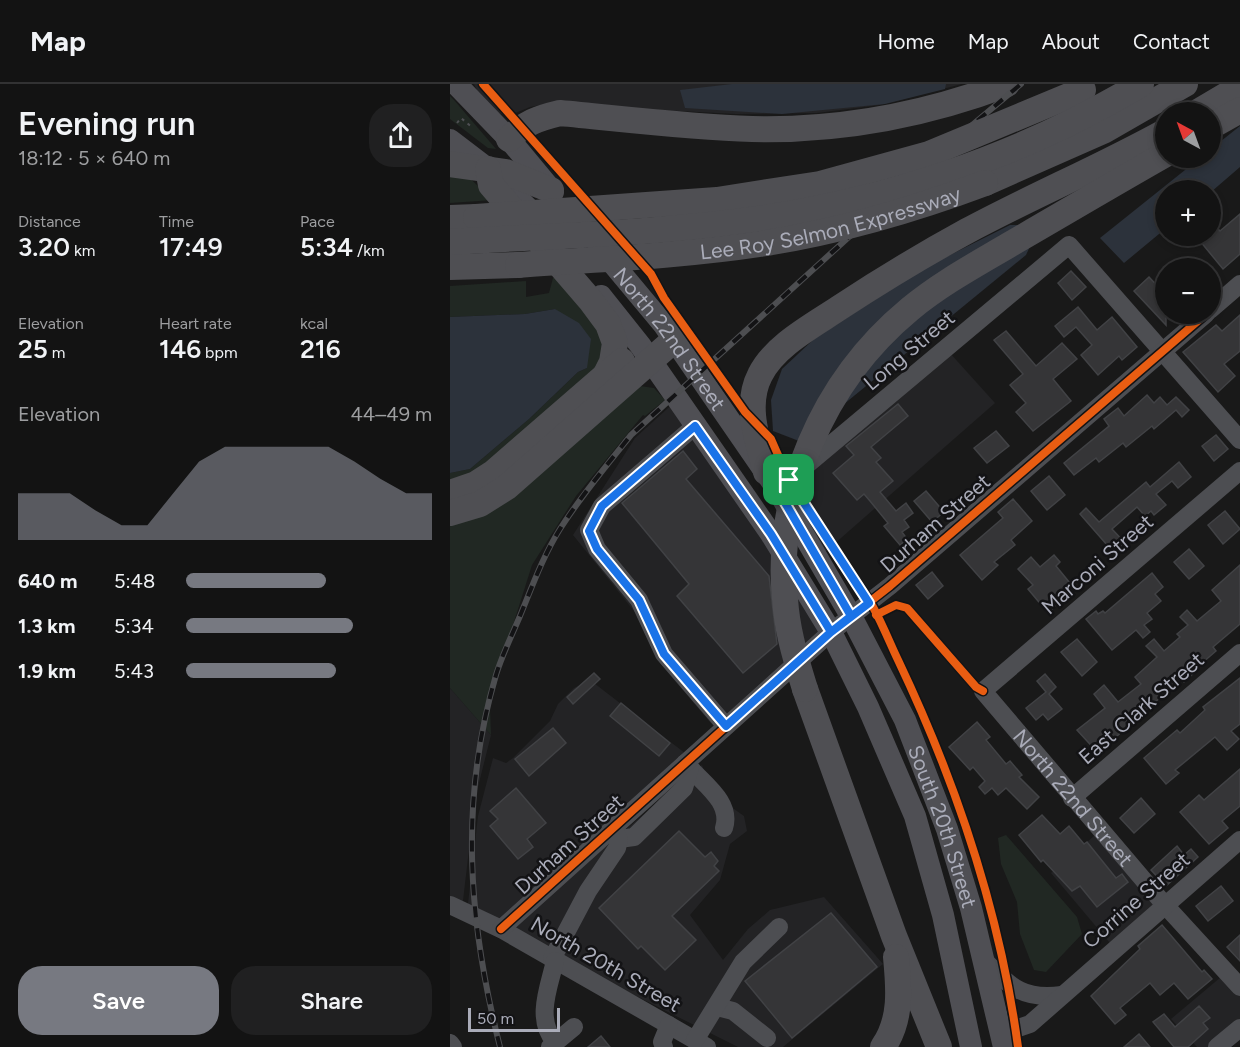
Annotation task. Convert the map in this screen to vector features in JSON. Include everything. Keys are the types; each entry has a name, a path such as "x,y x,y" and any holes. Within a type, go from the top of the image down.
{"highway":[{"path":"509,139 519,128 537,118 560,113 752,129 834,126 902,116 1007,84"},
{"path":"450,242 683,228 747,220 859,199 927,180 1012,149 1064,126 1141,84"},
{"name":"Lee Roy Selmon Expressway","path":"450,267 722,249 762,244 848,227 985,183 1105,130 1185,84"},
{"name":"Lee Roy Selmon Expressway","path":"450,219 717,200 820,184 929,154 1088,87"},
{"path":"1215,102 1240,87"},
{"path":"1221,121 1240,110"},
{"path":"772,481 754,423 753,396 760,376 779,351 891,274 967,231 1155,137"},
{"path":"939,1047 894,936 805,690 786,610 784,568 788,520 807,451 825,411 847,376 884,332 926,296 1155,161"},
{"path":"450,164 525,177 551,190"},
{"path":"488,169 491,185 591,301 613,334 615,353 605,376"},
{"path":"450,276 507,265"},
{"path":"450,513 480,504 507,487 669,332"},
{"path":"450,493 476,484 493,473 605,376 645,353"},
{"path":"883,1047 896,1020 899,999 894,936"}],"main road":[{"name":"North 22nd Street","path":"456,84 477,117 509,139 669,332 772,481 851,616"},
{"name":"North 22nd Street","path":"453,132 536,214 645,353 771,534 831,632"},
{"path":"488,169 509,139"},
{"name":"South 20th Street","path":"851,616 905,720 927,773 954,851 985,961 1002,1041"},
{"name":"South 20th Street","path":"831,632 893,760 918,826 943,915 971,1047"},
{"path":"918,826 940,855 980,1013 987,1025 1002,1041"}],"street":[{"path":"471,84 477,117"},
{"name":"Long Street","path":"772,481 1069,245 1162,351"},
{"path":"1221,300 1240,284"},
{"name":"Durham Street","path":"501,929 616,834 688,766 726,726 831,632 890,586 1194,324"},
{"path":"1162,351 1240,440"},
{"path":"695,426 602,506 589,531 597,549 639,600 664,654 726,726"},
{"name":"Marconi Street","path":"983,691 1240,471"},
{"name":"East Clark Street","path":"1072,798 1240,653"},
{"name":"North 22nd Street","path":"983,691 1164,904 1240,987"},
{"path":"688,766 723,805 726,821 724,828"},
{"path":"574,1027 553,1044 546,1031 544,1014 554,960 588,891 616,848 616,834"},
{"name":"Corrine Street","path":"1002,1041 1030,1024 1164,904 1240,840"},
{"name":"North 20th Street","path":"450,905 501,929 701,1044"},
{"path":"701,1044 717,1007 743,962 779,927"},
{"path":"985,961 1009,985 1025,994 1044,997 1062,995"},
{"path":"717,1007 733,1011 767,1038"},
{"path":"664,1047 663,1042 669,1025"},
{"path":"1217,1047 1240,1028"},
{"path":"450,1043 453,1047"}],"path":[{"path":"453,132 461,118 473,129 477,117"}],"shaded area":[{"path":"474,84 962,84 880,105 817,113 736,114 546,104 530,107 508,116 498,113 479,95"},
{"path":"732,84 946,84 945,89 885,104 782,114 685,108 680,90"},
{"path":"450,96 496,149 488,148 450,119"},
{"path":"1240,126 1240,167 1221,183 1221,180 1172,180 1188,168 1221,168 1221,141"},
{"path":"463,172 493,200 450,203 450,173"},
{"path":"1155,194 1155,237 1124,263 1100,238"},
{"path":"1010,225 1024,225 1033,240 1026,255 799,441 773,431 771,400 782,369 814,339 924,268"},
{"path":"553,278 563,278 605,332 602,364 498,463 450,488 450,473 470,469 529,419 578,372 587,368 555,309 525,314 450,317 450,286 526,281 526,297 549,293"},
{"path":"555,309 579,323 591,339 587,368 578,372 529,419 470,469 450,473 450,317 525,314"},
{"path":"949,352 995,403 825,552 788,492"},
{"path":"633,385 654,388 665,400 645,416 643,415 576,496 532,565 490,708 491,735 450,688 450,524"},
{"path":"678,399 830,639 720,734 659,662 642,621 573,535 635,438"},
{"path":"590,680 694,760 499,926 467,912 478,816 493,758 506,763 513,758 550,721 558,704 574,688"},
{"path":"450,688 491,735 475,799 462,909 450,903"},
{"path":"702,765 713,794 744,816 747,831 730,844 720,880 690,915 723,960 748,929 770,910 824,897 883,964 783,1047 738,1047 506,931"},
{"path":"1101,830 1165,904 1115,949 1051,873"},
{"path":"1006,835 1077,917 1082,934 1046,972 1034,970 1020,934 1017,902 1001,864 998,838"},
{"path":"1227,972 1240,986 1240,1028 1218,1047 1197,1047 1171,1019"}],"building":[{"path":"1240,214 1240,254 1223,269 1221,258 1214,258 1204,246 1221,246 1221,230"},
{"path":"1071,271 1086,287 1072,300 1058,283"},
{"path":"1149,277 1155,283 1155,313 1134,291"},
{"path":"1078,307 1097,330 1112,317 1137,347 1122,360 1119,356 1098,375 1081,355 1092,345 1076,327 1064,337 1055,326"},
{"path":"1240,315 1240,351 1224,364 1235,376 1218,392 1183,352 1216,325 1222,331"},
{"path":"1006,331 1036,366 1062,343 1077,359 1053,379 1071,401 1033,431 1016,412 1026,403 1010,385 1023,374 994,340"},
{"path":"1147,395 1154,403 1160,397 1167,405 1176,397 1189,410 1182,417 1176,410 1154,429 1152,426 1126,447 1123,443 1099,462 1096,458 1074,475 1064,463 1109,426 1104,419 1118,408 1124,416"},
{"path":"898,404 908,416 871,447 881,458 876,462 893,481 880,492 896,511 906,503 913,513 904,520 909,527 902,532 907,539 900,545 884,526 888,523 864,494 857,500 833,473 854,455 846,446"},
{"path":"996,431 1009,446 987,463 974,448"},
{"path":"1216,435 1228,449 1214,461 1202,446"},
{"path":"683,451 697,469 686,479 769,576 777,644 743,673 677,596 689,584 622,503"},
{"path":"1179,462 1191,477 1178,488 1172,481 1156,494 1166,505 1154,515 1151,511 1145,516 1137,507 1112,529 1125,543 1114,553 1080,514 1086,508 1099,522 1146,482 1150,487"},
{"path":"1049,476 1065,495 1047,510 1031,491"},
{"path":"926,491 944,512 932,522 914,501"},
{"path":"1013,499 1032,521 1011,540 1015,545 994,562 998,565 982,580 960,555 1003,518 998,512"},
{"path":"1225,511 1240,529 1223,544 1208,525"},
{"path":"1189,549 1204,566 1189,579 1174,562"},
{"path":"1054,555 1060,562 1056,566 1074,588 1048,613 1028,589 1033,585 1018,569 1031,557 1040,567"},
{"path":"1240,565 1240,624 1213,647 1216,651 1184,682 1181,679 1098,753 1077,730 1105,708 1094,694 1104,685 1118,702 1141,684 1135,677 1157,657 1146,646 1154,639 1164,651 1180,637 1177,634 1188,625 1180,617 1187,610 1197,621 1221,601 1212,590"},
{"path":"932,572 943,586 928,599 916,585"},
{"path":"1152,573 1163,587 1155,594 1161,601 1147,613 1152,619 1144,625 1150,632 1143,638 1136,630 1112,650 1086,619 1096,611 1098,614 1103,611 1105,613"},
{"path":"1077,639 1097,662 1082,676 1061,652"},
{"path":"594,673 600,679 573,704 567,697"},
{"path":"1045,674 1056,687 1049,694 1062,709 1048,720 1043,714 1036,720 1026,708 1046,692 1037,681"},
{"path":"1240,678 1240,724 1231,731 1239,739 1227,750 1215,737 1175,770 1179,773 1166,784 1144,758 1177,730 1180,733 1205,710 1203,707"},
{"path":"621,703 670,743 659,756 610,716"},
{"path":"977,722 990,737 986,740 1006,764 1010,761 1022,775 1019,777 1039,797 1027,809 1006,788 998,795 992,788 985,794 979,787 985,781 973,767 970,770 949,747"},
{"path":"553,728 566,743 529,776 515,759"},
{"path":"1240,769 1240,806 1222,821 1228,828 1209,844 1180,812 1199,795 1204,800"},
{"path":"516,788 546,823 527,839 533,847 518,859 490,826 498,819 490,811"},
{"path":"1141,798 1155,814 1134,833 1120,818"},
{"path":"1042,815 1060,834 1069,826 1084,844 1087,842 1116,878 1122,874 1128,882 1097,907 1080,886 1072,891 1043,860 1041,862 1019,835"},
{"path":"679,831 705,857 711,852 718,861 714,866 719,871 672,916 696,940 665,970 641,946 638,949 599,908"},
{"path":"1177,846 1184,855 1191,849 1198,857 1166,886 1151,870"},
{"path":"1221,886 1233,901 1208,921 1196,906"},
{"path":"831,913 877,967 792,1038 745,981"},
{"path":"1162,925 1202,972 1204,970 1212,979 1188,999 1174,983 1160,995 1150,983 1120,1008 1126,1015 1115,1024 1091,996 1140,949 1138,946"},
{"path":"1240,935 1240,961 1227,947"},
{"path":"1199,1006 1210,1018 1203,1023 1208,1029 1188,1047 1174,1047 1153,1022 1164,1014 1175,1027"},
{"path":"1139,1034 1150,1047 1124,1047"},
{"path":"601,1036 610,1047 588,1047"}],"railway":[{"path":"500,1047 489,1000 475,907 472,861 477,769 484,722 498,668 554,539 585,493 631,435 971,126 1021,84"}],"cycle path":[{"path":"483,84 651,274 664,298 745,412 771,439 789,480 851,577 872,605 939,753 973,849 1000,947 1018,1047"},
{"path":"501,929 831,632 890,586 1194,324"},
{"path":"876,615 896,605 907,608 976,687 983,691"}],"route":[{"path":"789,480 777,489 851,616 831,632 771,534 695,426 613,495 602,506 589,531 597,549 639,600 664,654 726,726 831,632 869,603 789,480"}]}
